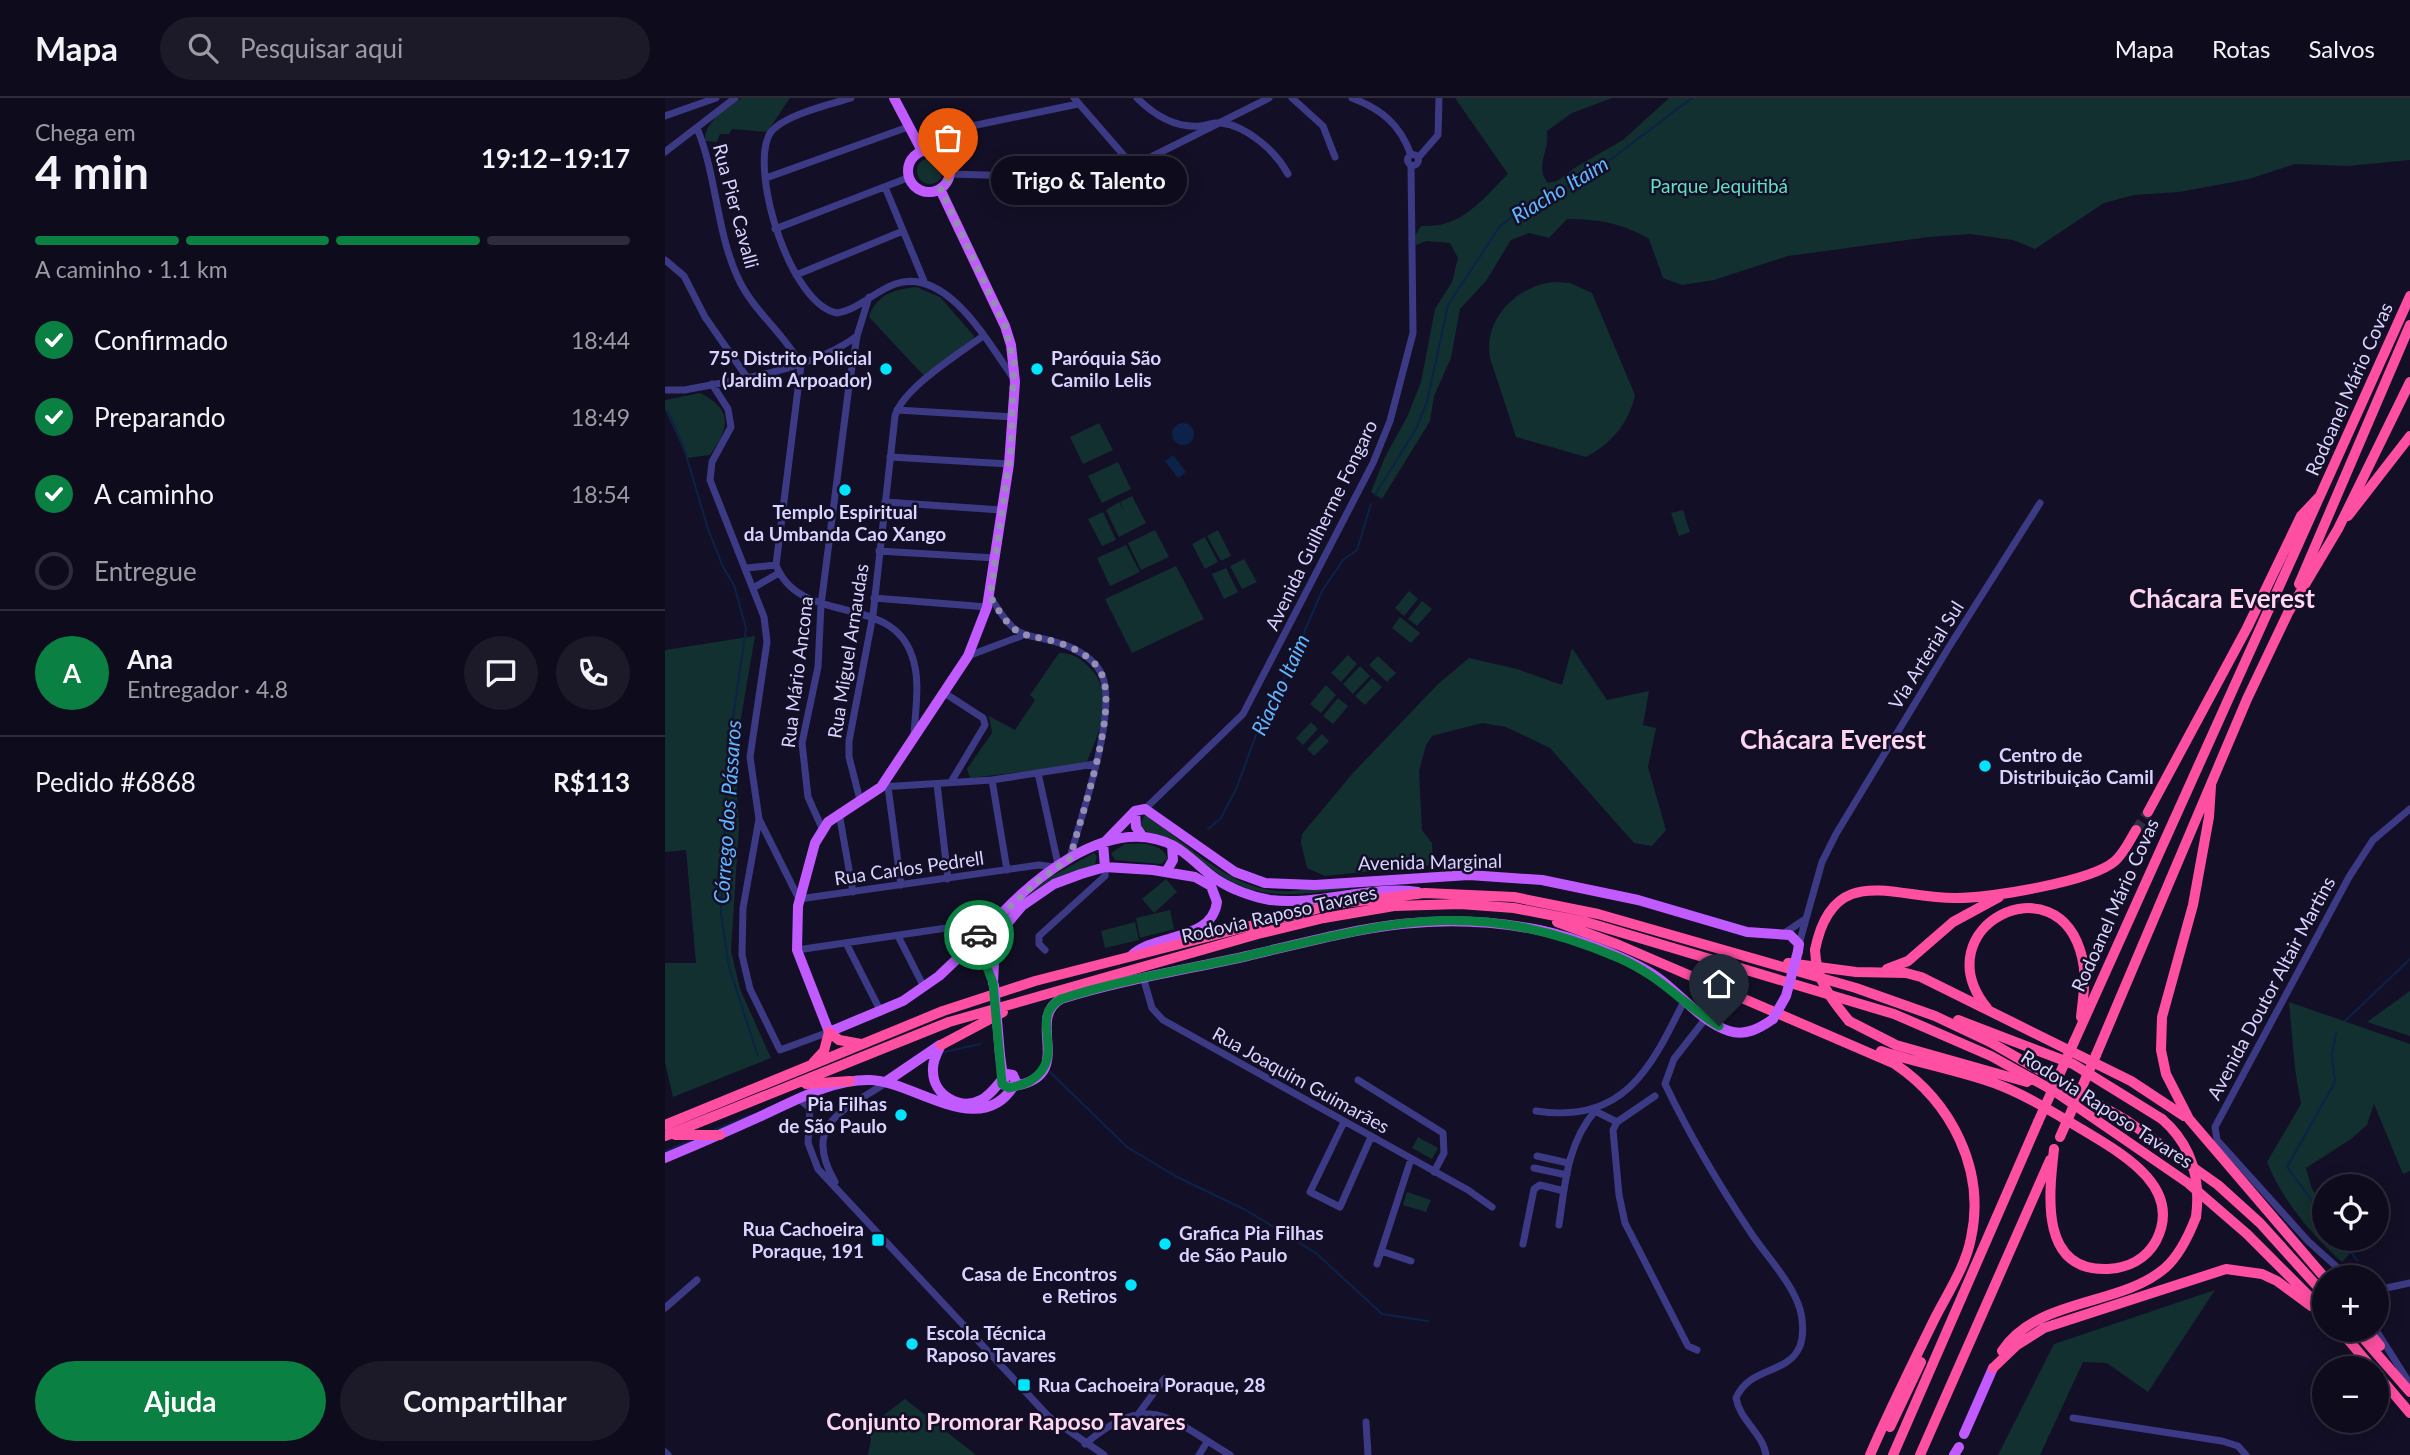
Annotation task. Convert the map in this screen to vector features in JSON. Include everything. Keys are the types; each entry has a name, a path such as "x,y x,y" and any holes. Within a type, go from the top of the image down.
{"highway":[{"name":"Rodoanel Mário Covas","path":"1893,1455 2080,1027 2320,497 2350,423 2410,296"},
{"name":"Rodoanel Mário Covas","path":"1920,1455 2097,1055 2211,783 2288,613 2410,325"},
{"name":"Rodoanel Mário Covas","path":"2288,613 2338,529 2410,382"},
{"path":"2338,529 2410,436"},
{"path":"2148,812 2247,628 2301,516 2320,497"},
{"path":"2211,783 2200,874 2166,1000 2160,1037 2166,1074 2189,1119 2315,1265"},
{"path":"2054,1091 2008,1075 1878,1039 1849,1021 1821,983 1815,966 1820,928 1830,911 1843,899 1860,892 1882,888 1957,898 2010,892 2075,878 2108,866 2121,854 2136,830"},
{"name":"Rodovia Raposo Tavares","path":"666,1132 808,1067 980,998 1313,909 1425,892 1514,897 1566,906 1909,1006 2013,1054 2165,1146 2218,1185 2260,1223 2312,1281"},
{"path":"1881,971 1908,961 1961,917 2010,892"},
{"name":"Rodovia Raposo Tavares","path":"666,1132 800,1084 949,1022 1233,941 1356,911 1428,904 1514,908 1600,926 1894,1014 1953,1037 2054,1091 2188,1183 2247,1234 2312,1299"},
{"path":"1514,908 1619,945 1755,1005 1839,1038 1895,1064 1931,1092 1963,1144 1972,1191 1974,1223 1968,1251 1870,1455"},
{"path":"1989,1010 1972,980 1970,966 1976,937 1986,923 2012,909 2038,909 2067,925 2082,958 2080,1027"},
{"path":"1706,945 1809,968 1881,971 1921,977 2131,1081 2189,1119"},
{"path":"941,1045 986,1019 1042,995"},
{"path":"1909,1006 1954,1018 2060,1059 2162,1119 2179,1137 2191,1157 2198,1188 2196,1217 2179,1252 2165,1268 2128,1286 2038,1321 2017,1334 1993,1368"},
{"path":"808,1067 824,1051 829,1032 844,1042 865,1044"},
{"path":"1839,1038 1969,1074 2018,1093 2125,1157 2146,1175 2155,1188 2163,1209 2156,1241 2142,1258 2131,1265 2104,1269 2073,1259 2062,1248 2055,1236 2049,1201 2054,1149"},
{"path":"800,1084 853,1081"},
{"path":"666,1132 715,1135"},
{"path":"1993,1368 2017,1345 2044,1328 2226,1269 2262,1274 2277,1281 2312,1308"},
{"path":"1878,1455 1946,1312 1965,1288"},
{"path":"2350,1342 2362,1356"},
{"path":"2366,1342 2410,1392"},
{"path":"2377,1342 2410,1384"},
{"path":"2389,1389 2407,1411"}],"main road":[{"path":"894,98 922,151 943,155 950,174 940,188 926,191 919,188 910,177 909,164 922,151"},
{"path":"940,188 1005,326 1011,345 1015,382 1014,417 988,601 968,656 914,736 885,787 839,813 822,828 799,899 797,950 829,1032 881,1012 924,987 981,940"},
{"path":"1140,810 1137,830 1143,837"},
{"name":"Avenida Marginal","path":"1103,844 1140,810 1235,872 1265,883 1315,884 1469,875 1542,880 1638,900 1747,932 1783,934 1794,937 1799,948"},
{"name":"Avenida Marginal","path":"981,940 994,921 1056,866 1103,844 1143,837 1172,845 1216,880 1260,898 1284,901 1392,888 1425,892"},
{"path":"1103,844 1105,867"},
{"path":"1166,872 1173,860 1172,845"},
{"path":"981,940 990,949 1005,925 1022,906 1053,884 1105,867 1195,877 1211,886 1217,902 1214,915 1201,928 1146,945 1130,957"},
{"name":"Rodovia Raposo Tavares","path":"665,1158 799,1099 853,1081 887,1081 968,1110 997,1100 1009,1080 1039,1073 1050,1053 1046,1020 1054,1003 1143,977 1367,927 1428,919 1456,920 1513,925 1576,942 1654,975 1706,1018 1736,1032 1760,1028 1773,1019 1786,996 1799,948"},
{"path":"981,940 995,944"},
{"path":"981,940 993,984"},
{"path":"941,1045 933,1063 933,1074 936,1086 947,1098 957,1102 974,1103 1009,1080 1000,1055 993,984 995,944"},
{"path":"962,956 987,962"},
{"path":"887,1081 941,1045"},
{"path":"853,1081 874,1090"},
{"path":"1963,1434 1993,1368"}],"street":[{"path":"665,116 716,98"},
{"path":"665,152 735,98"},
{"path":"851,98 809,111 775,128 768,141 766,178 775,229 796,275 829,312 843,312 899,282 924,281"},
{"path":"1137,98 1167,120 1197,126 1220,122 1260,141 1279,158 1288,174"},
{"path":"950,174 1065,176 1133,166 1269,98"},
{"path":"1293,98 1323,125 1335,157"},
{"path":"1352,98 1387,116 1414,156 1438,135 1439,98"},
{"path":"914,138 1076,101 1133,166"},
{"path":"766,178 908,127"},
{"name":"Rua Pier Cavalli","path":"697,128 711,165 728,250 738,279 745,292 791,346 801,365"},
{"name":"Avenida Guilherme Fongaro","path":"1140,810 1243,714 1390,421 1413,333 1411,165 1417,163 1414,156"},
{"path":"775,229 910,177"},
{"path":"885,187 924,281 951,299 983,336 1015,382"},
{"path":"796,275 903,231"},
{"path":"665,260 684,276 705,317 746,376"},
{"name":"Rua Mário Ancona","path":"822,828 807,797 802,751 818,667 821,605 857,336 869,297"},
{"path":"665,390 677,391 801,365 840,348 857,336"},
{"path":"897,410 920,385 983,336"},
{"path":"801,365 776,565 779,573 821,605 873,615 899,635 912,653 916,678 914,736"},
{"path":"712,384 728,409 731,427 712,462 710,480 747,568 764,617 767,642 750,757 759,819 799,899"},
{"path":"897,410 1014,417"},
{"name":"Rua Miguel Arnaudas","path":"860,800 849,757 849,741 873,615 897,410"},
{"path":"890,457 1009,464"},
{"path":"885,502 1001,510"},
{"name":"Via Arterial Sul","path":"1799,948 1822,862 1836,834 2040,503"},
{"path":"879,551 995,558"},
{"path":"747,568 776,565"},
{"path":"753,588 779,573"},
{"path":"874,597 988,601 1021,636 1070,647 1087,656 1102,675 1106,707 1095,764 1070,858"},
{"path":"968,656 1021,636"},
{"path":"943,692 983,718 985,725 951,782"},
{"path":"901,885 885,787 992,780 1095,764"},
{"path":"1038,773 1056,866"},
{"path":"992,780 1007,870"},
{"path":"937,784 948,879"},
{"name":"Avenida Doutor Altair Martins","path":"2335,1265 2308,1241 2217,1140 2215,1128 2349,877 2373,840 2410,809"},
{"path":"839,813 853,892"},
{"path":"759,819 743,908 742,955 750,989 780,1050 829,1032"},
{"name":"Rua Carlos Pedrell","path":"799,899 1024,867 1056,866"},
{"path":"1024,867 1039,880"},
{"path":"1045,950 1039,944 1039,936 1105,876 1105,867"},
{"path":"1783,934 1805,920"},
{"path":"797,950 994,921"},
{"path":"974,924 981,940"},
{"path":"898,936 924,987"},
{"path":"846,943 881,1012"},
{"name":"Rua Joaquim Guimarães","path":"1143,977 1152,1008 1163,1020 1468,1190 1492,1208"},
{"path":"1559,1225 1573,1146 1595,1111 1645,1074 1685,999"},
{"path":"1706,1018 1674,1059 1665,1084 1723,1190 1791,1290 1803,1323 1802,1339 1796,1354 1786,1363 1750,1378 1736,1398 1738,1411 1761,1440 1766,1455"},
{"path":"1358,1080 1443,1133 1444,1153 1434,1172"},
{"path":"839,1188 821,1154 824,1133 834,1117 887,1081"},
{"path":"1655,1096 1617,1122 1613,1130 1625,1223 1682,1336 1688,1346 1697,1349"},
{"path":"799,1099 810,1108 808,1143 813,1162 1044,1412 1085,1444 1104,1455"},
{"path":"1536,1111 1562,1114 1595,1111 1617,1122"},
{"path":"1344,1122 1310,1192 1340,1207 1371,1137"},
{"path":"1537,1156 1568,1163"},
{"path":"1377,1264 1411,1160"},
{"path":"1534,1168 1567,1175"},
{"path":"1523,1244 1534,1189 1540,1185 1564,1191"},
{"path":"1381,1251 1411,1261"},
{"path":"665,1308 697,1280"},
{"path":"2389,1287 2410,1283"},
{"path":"2384,1342 2410,1384"},
{"path":"1085,1444 1099,1433 1139,1413 1164,1380"},
{"path":"1139,1413 1155,1413 1230,1455"},
{"path":"2073,1418 2222,1441 2238,1446 2246,1455"},
{"path":"1366,1422 1368,1455"},
{"path":"1199,1455 1207,1442"},
{"path":"1085,1444 1086,1455"}],"green space":[{"path":"742,98 790,98 767,132 732,129 729,134 720,134 717,142 705,141 712,121"},
{"name":"Parque Jequitibá","path":"1455,98 1612,98 1572,113 1547,131 1542,171 1548,183 1557,181 1623,140 1669,98 2410,98 2410,160 2348,166 2295,164 2249,179 2179,192 2134,195 2104,203 2035,249 2013,240 1970,234 1929,237 1788,256 1714,280 1682,285 1663,278 1649,239 1609,223 1567,219 1549,238 1529,233 1511,240 1486,281 1460,309 1451,358 1434,396 1430,421 1382,499 1371,492 1421,382 1435,309 1452,282 1458,258 1450,243 1426,241 1416,245 1415,236 1421,226 1448,223 1460,218 1508,174"},
{"path":"930,158 940,161 943,171 940,181 930,184 920,181 917,171 920,161"},
{"path":"1556,282 1570,283 1592,293 1635,395 1618,432 1586,457 1516,437 1490,358 1492,330 1506,306 1529,289"},
{"path":"916,287 940,297 974,336 972,341 926,378 869,317 876,303 887,294"},
{"path":"700,393 719,406 725,420 724,428 710,455 687,458 665,409 665,400"},
{"path":"1099,423 1113,450 1083,464 1070,437"},
{"path":"1118,462 1131,489 1102,503 1088,476"},
{"path":"1132,496 1146,523 1119,537 1106,510 1119,502 1125,513 1120,502"},
{"path":"1683,510 1690,532 1679,536 1671,513"},
{"path":"1103,512 1116,540 1102,546 1088,519"},
{"path":"1155,530 1169,557 1141,570 1128,543"},
{"path":"1218,530 1231,556 1221,561 1207,536"},
{"path":"1205,537 1218,562 1205,569 1192,544"},
{"path":"1126,545 1140,572 1110,586 1097,558"},
{"path":"1244,559 1257,582 1242,589 1230,566"},
{"path":"1176,566 1204,619 1132,653 1105,599"},
{"path":"1226,568 1238,592 1224,599 1212,574"},
{"path":"1409,591 1418,599 1404,616 1395,608"},
{"path":"1422,601 1432,609 1417,626 1408,619"},
{"path":"1400,617 1420,633 1411,643 1392,628"},
{"path":"755,636 735,753 739,826 731,951 740,989 771,1058 673,1097 665,1062 665,963 696,963 686,850 665,852 665,650"},
{"path":"1572,648 1607,700 1649,691 1643,725 1656,728 1648,767 1666,830 1652,846 1634,843 1550,748 1506,727 1482,723 1432,736 1426,745 1419,771 1422,830 1432,843 1433,865 1325,876 1307,868 1301,843 1302,834 1353,773 1438,684 1469,658 1517,669 1562,685"},
{"path":"1059,653 1081,660 1097,676 1102,688 1103,713 1086,764 970,778 967,769 992,733 989,716 1015,730 1035,700 1030,695"},
{"path":"1348,655 1357,664 1341,682 1331,673"},
{"path":"1378,656 1396,673 1387,682 1369,665"},
{"path":"1360,666 1370,676 1353,694 1343,684"},
{"path":"1372,678 1382,687 1365,705 1355,696"},
{"path":"1326,685 1336,695 1321,713 1310,704"},
{"path":"1338,698 1348,706 1333,724 1323,716"},
{"path":"1311,722 1318,729 1303,745 1296,738"},
{"path":"1322,734 1329,741 1314,756 1307,749"},
{"path":"1144,816 1148,816 1193,851 1242,882 1277,891 1335,887 1350,889 1286,894 1240,886 1219,874 1178,843 1143,829 1140,825"},
{"path":"1125,844 1156,847 1165,853 1168,859 1161,864 1115,860 1111,853"},
{"path":"1094,853 1097,856 1095,865 1066,874 1019,903 1050,877"},
{"path":"1166,879 1177,892 1154,913 1142,899"},
{"path":"1170,910 1174,929 1140,938 1136,918"},
{"path":"1135,922 1139,940 1105,948 1101,931"},
{"path":"2410,991 2410,1036 2367,1022"},
{"path":"2289,1002 2410,1044 2410,1171 2403,1174 2374,1104 2367,1125 2351,1139 2306,1168 2312,1189 2312,1231 2281,1190 2267,1162 2301,1104"},
{"path":"1418,1137 1438,1148 1432,1159 1412,1148"},
{"path":"1407,1192 1431,1200 1426,1212 1403,1205"},
{"path":"2331,1251 2352,1251 2342,1262"},
{"path":"2215,1290 2148,1392 2107,1363 2083,1362 2040,1455 1998,1455 2054,1344"},
{"path":"905,1399 976,1455 868,1455 871,1439 868,1427"}],"water":[{"path":"1183,423 1191,426 1194,434 1191,442 1183,445 1175,442 1172,434 1175,426"},
{"path":"1173,455 1186,472 1178,478 1165,461"}],"waterway":[{"name":"Riacho Itaim","path":"1375,495 1416,429 1427,402 1448,305 1500,226 1520,211 1594,172 1692,98"},
{"name":"Córrego dos Pássaros","path":"668,411 684,448 708,529 723,567 734,585 746,628 727,760 721,914 729,967 758,1056"},
{"name":"Riacho Itaim","path":"1208,829 1221,818 1237,787 1263,716 1301,649 1305,630 1322,591 1343,560 1357,550 1371,504"},
{"path":"2345,1021 2410,959"},
{"path":"2312,1201 2287,1167 2335,1082 2332,1055 2336,1033"},
{"path":"944,1052 980,1044"},
{"path":"1050,1072 1127,1147 1177,1177 1246,1210 1316,1253 1382,1314 1428,1321"},
{"name":"Riacho Itaim","path":"714,1130 751,1115"},
{"name":"Riacho Itaim","path":"665,1151 690,1141"},
{"path":"2350,1251 2357,1260"}],"tunnel":[{"path":"2136,830 2148,812"}],"way so far":[{"path":"948,180 940,188 1005,326 1014,363 1011,448 990,596 1004,619 1021,636 1059,643 1087,656 1102,675 1106,707 1095,764 1070,858 1054,867 979,935"}],"place":[{"name":"Trigo & Talento","path":"948,180"},
{"name":"75º Distrito Policial (Jardim Arpoador)","path":"886,369"},
{"name":"Paróquia São Camilo Lelis","path":"1037,369"},
{"name":"Templo Espiritual da Umbanda Cao Xango","path":"845,490"},
{"name":"Centro de Distribuição Camil","path":"1985,766"},
{"name":"Pia Filhas de São Paulo","path":"901,1115"},
{"name":"Rua Cachoeira Poraque, 191","path":"878,1240"},
{"name":"Grafica Pia Filhas de São Paulo","path":"1165,1244"},
{"name":"Casa de Encontros e Retiros","path":"1131,1285"},
{"name":"Escola Técnica Raposo Tavares","path":"912,1344"},
{"name":"Rua Cachoeira Poraque, 28","path":"1024,1385"}],"district":[{"name":"Chácara Everest","path":"2222,599"},
{"name":"Chácara Everest","path":"1833,740"},
{"name":"Conjunto Promorar Raposo Tavares","path":"1006,1422"}],"route":[{"path":"979,935 978,944 993,983 1002,1084 1009,1088 1031,1081 1045,1067 1050,1053 1045,1026 1048,1010 1061,999 1304,940 1355,929 1428,919 1489,921 1549,932 1619,958 1654,975 1719,1026"}]}
